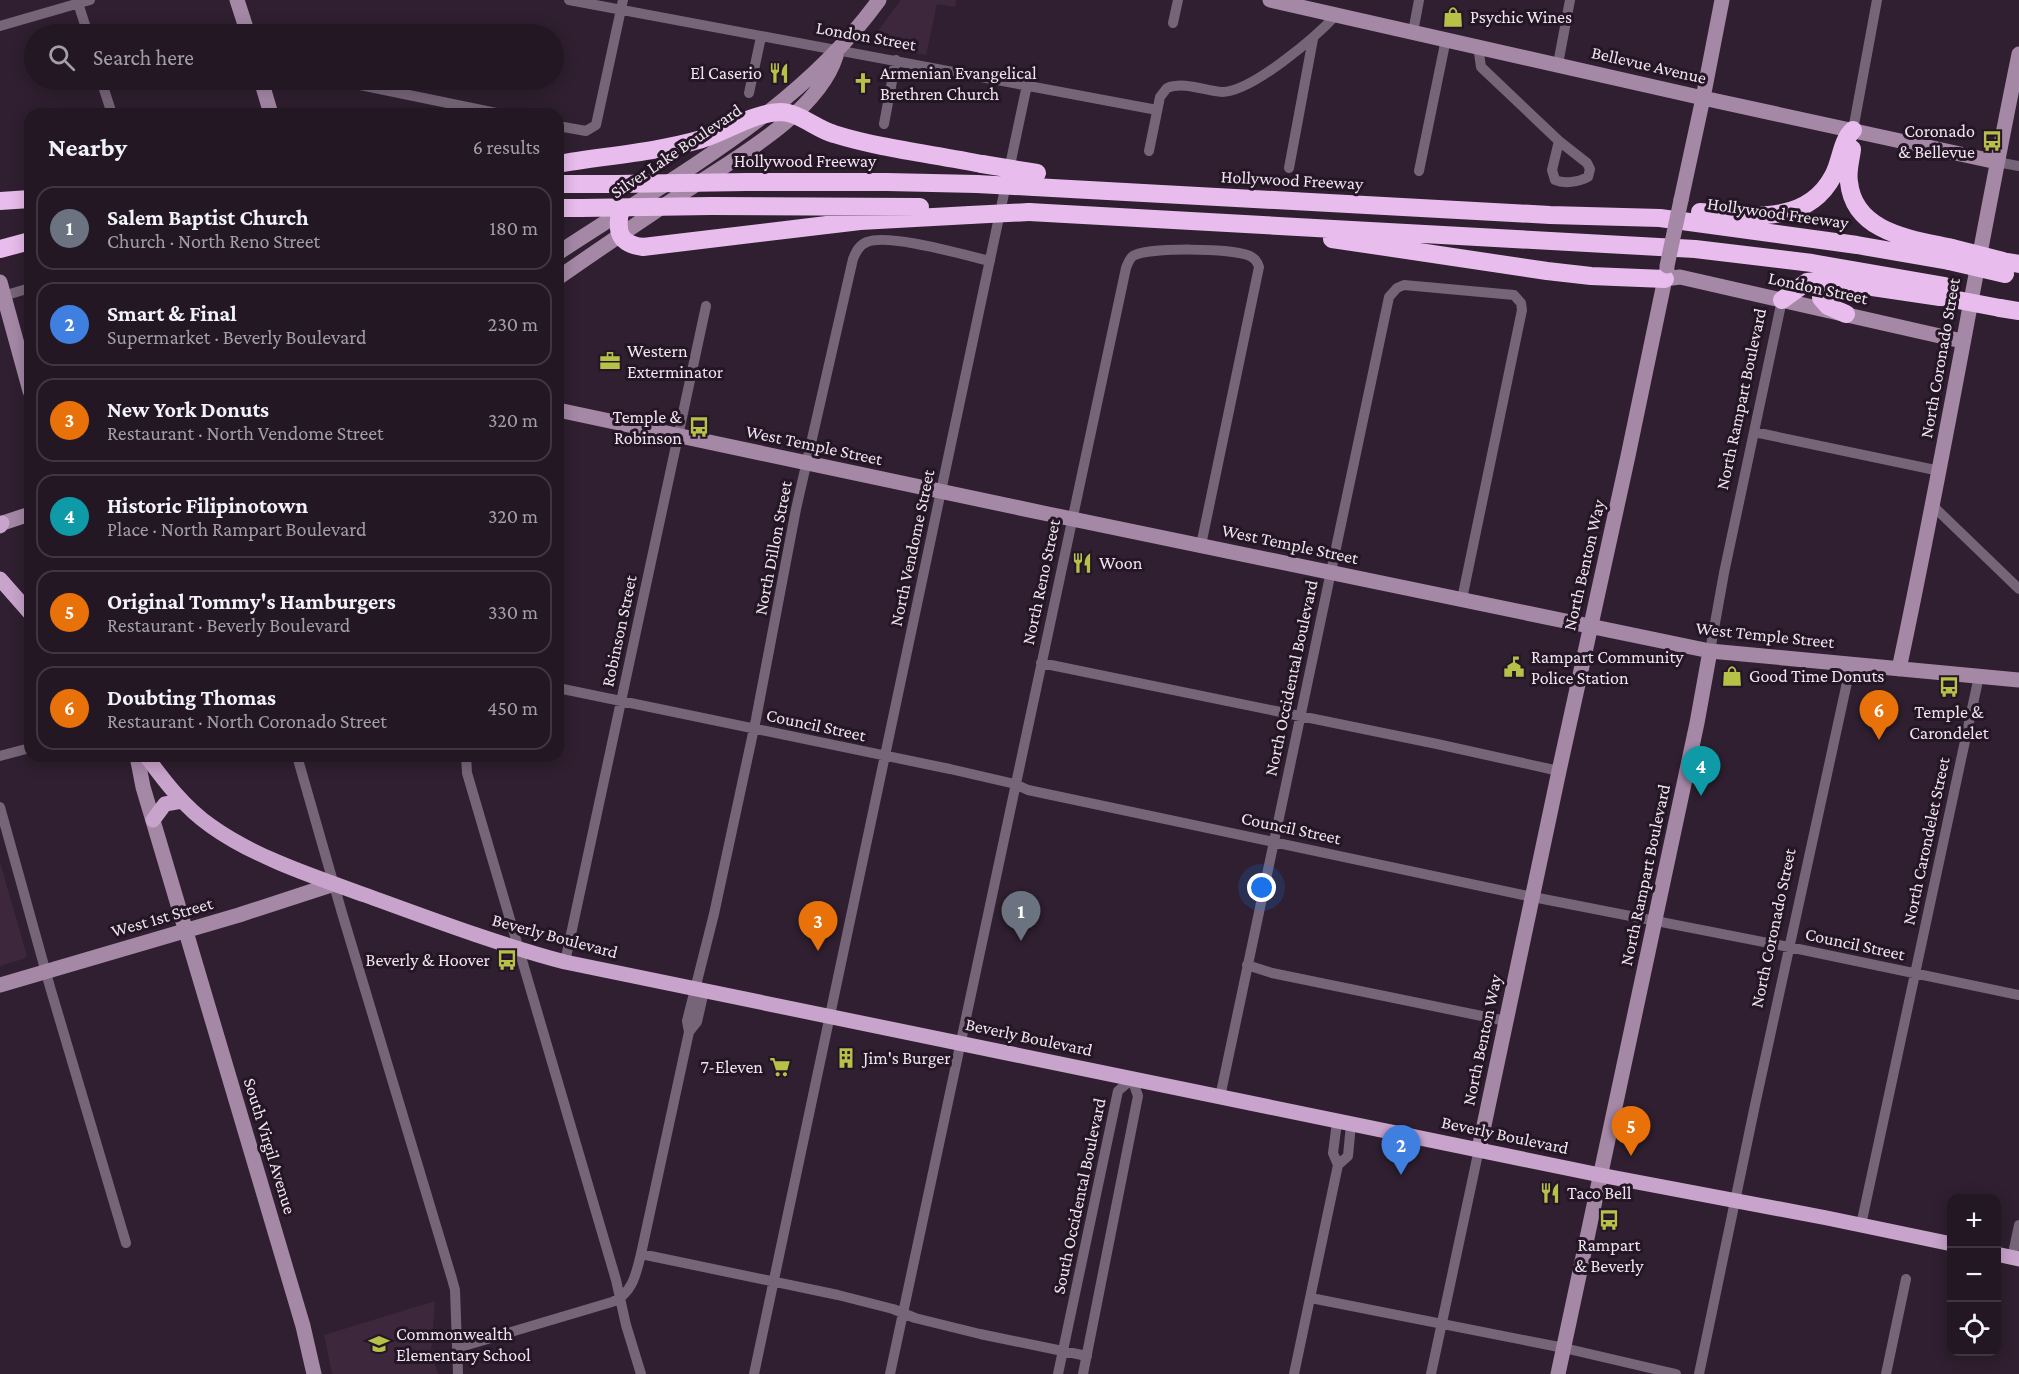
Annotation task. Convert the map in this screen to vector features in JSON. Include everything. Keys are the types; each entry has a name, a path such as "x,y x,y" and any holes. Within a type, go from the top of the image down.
{"highway":[{"path":"564,163 688,142 716,134 765,114 779,112 794,114 821,130 846,138 982,164 1036,180"},
{"path":"1660,218 1691,211 1766,216 1794,210 1815,198 1831,180 1847,136 1853,130"},
{"path":"1853,130 1848,182 1856,203 1866,218 1885,230 1951,254"},
{"name":"Hollywood Freeway","path":"564,184 887,182 976,184 1036,180 1127,191 1550,215 1660,218 1846,243 1951,254 2013,269"},
{"path":"564,208 711,206 1029,212 1695,249 1823,264 2007,303 2019,311"},
{"path":"620,212 618,224 621,235 627,242 634,245 653,246 860,221 970,212"},
{"path":"1248,224 1547,271 1591,276 1666,273"},
{"path":"0,237 24,237"},
{"path":"0,249 24,239"},
{"path":"1782,300 1807,282 1816,280 1943,291"},
{"path":"1835,281 1822,289 1821,298 1828,306 1846,314"}],"main road":[{"path":"0,579 24,607"},
{"name":"Beverly Boulevard","path":"151,762 197,816 252,850 334,884 517,950 565,962 1344,1123 1947,1243"},
{"path":"153,820 165,804 182,801"},
{"path":"2001,1255 2016,1258"}],"street":[{"path":"0,26 90,0"},
{"path":"237,0 245,24"},
{"name":"London Street","path":"569,0 622,5 761,37 896,60 1157,110"},
{"name":"Silver Lake Boulevard","path":"564,249 685,171 794,92 837,51 879,0"},
{"path":"1173,24 1178,0"},
{"name":"Bellevue Avenue","path":"1270,0 1703,98 2019,166"},
{"path":"1413,32 1419,0"},
{"path":"1558,64 1570,0"},
{"name":"North Benton Way","path":"1479,1149 1628,456 1722,0"},
{"path":"1853,130 1877,0"},
{"path":"78,2 85,24"},
{"path":"564,127 582,131 591,130 596,125 622,5"},
{"path":"1149,151 1157,110 1162,93 1167,88 1176,86 1222,92 1241,88 1313,39 1337,15"},
{"path":"749,93 761,37"},
{"path":"1288,168 1313,39"},
{"path":"1419,171 1446,39"},
{"path":"1478,46 1481,67 1559,141"},
{"name":"Silver Lake Boulevard","path":"564,274 774,132 810,99 832,69 837,51"},
{"name":"North Coronado Street","path":"1899,669 1940,471 1962,341 2019,54"},
{"path":"884,124 896,60"},
{"name":"North Vendome Street","path":"754,1374 828,1016 1027,86"},
{"path":"104,90 110,108"},
{"path":"264,90 269,108"},
{"path":"385,90 472,108"},
{"name":"North Dillon Street","path":"621,1298 632,1286 641,1254 689,1032 687,1021 699,990 808,463 853,259 859,247 869,241 890,240 990,261"},
{"name":"North Reno Street","path":"890,1374 1128,261 1139,254 1206,249 1248,255 1257,262 1259,271 1201,545"},
{"name":"London Street","path":"1666,273 1962,341"},
{"name":"North Occidental Boulevard","path":"1220,1097 1389,297 1400,286 1514,295 1521,303 1522,310 1462,599"},
{"path":"24,289 1,291 24,370"},
{"name":"North Rampart Boulevard","path":"1558,1374 1697,723 1782,300"},
{"name":"Robinson Street","path":"565,962 706,306"},
{"name":"West Temple Street","path":"564,411 1710,651 2019,680"},
{"path":"1754,432 1940,471"},
{"path":"1933,506 2019,589"},
{"path":"1,524 24,516"},
{"path":"1041,663 1300,715 1559,771"},
{"name":"North Coronado Street","path":"1699,1374 1851,664"},
{"name":"North Carondelet Street","path":"1861,1225 1979,676"},
{"name":"Council Street","path":"564,689 885,756 1015,784 1028,790 1533,897 2019,995"},
{"path":"0,756 24,749"},
{"name":"South Virgil Avenue","path":"138,762 143,787 303,1326 314,1374"},
{"path":"299,762 455,1290 458,1374"},
{"path":"466,762 466,773 621,1298 626,1325 641,1374"},
{"path":"0,807 2,822 126,1243"},
{"name":"West 1st Street","path":"0,985 334,884"},
{"path":"1247,965 1272,973 1506,1021"},
{"name":"South Occidental Boulevard","path":"1058,1374 1118,1091 1132,1079 1138,1096 1083,1374"},
{"path":"1294,1374 1338,1165 1334,1153 1344,1123"},
{"path":"1338,1165 1348,1156 1344,1123"},
{"path":"1431,1374 1479,1149"},
{"path":"2016,1258 2019,1226"},
{"path":"641,1254 838,1295 980,1334 1087,1356"},
{"path":"1886,1374 1906,1279"},
{"path":"457,1348 621,1298"},
{"path":"1311,1298 1564,1348 1676,1374"}],"shaded area":[{"path":"901,0 956,0 955,7 937,4 926,55 877,46 874,36"},
{"path":"0,862 27,956 0,966"},
{"name":"Commonwealth Elementary School","path":"435,1301 431,1353 438,1374 332,1374 324,1335"}],"place":[{"name":"Psychic Wines","path":"1453,17"},
{"name":"El Caserio","path":"779,73"},
{"name":"Armenian Evangelical Brethren Church","path":"863,83"},
{"name":"Coronado & Bellevue","path":"1992,141"},
{"name":"Western Exterminator","path":"610,361"},
{"name":"Temple & Robinson","path":"699,427"},
{"name":"Woon","path":"1082,563"},
{"name":"Rampart Community Police Station","path":"1514,667"},
{"name":"Good Time Donuts","path":"1732,676"},
{"name":"Temple & Carondelet","path":"1949,687"},
{"name":"Doubting Thomas","path":"1879,740"},
{"name":"Historic Filipinotown","path":"1701,796"},
{"name":"Salem Baptist Church","path":"1021,941"},
{"name":"New York Donuts","path":"818,951"},
{"name":"Beverly & Hoover","path":"507,960"},
{"name":"Jim's Burger","path":"846,1058"},
{"name":"7-Eleven","path":"780,1067"},
{"name":"Original Tommy's Hamburgers","path":"1631,1156"},
{"name":"Smart & Final","path":"1401,1175"},
{"name":"Taco Bell","path":"1550,1193"},
{"name":"Rampart & Beverly","path":"1609,1220"},
{"name":"Commonwealth Elementary School","path":"379,1344"}]}
